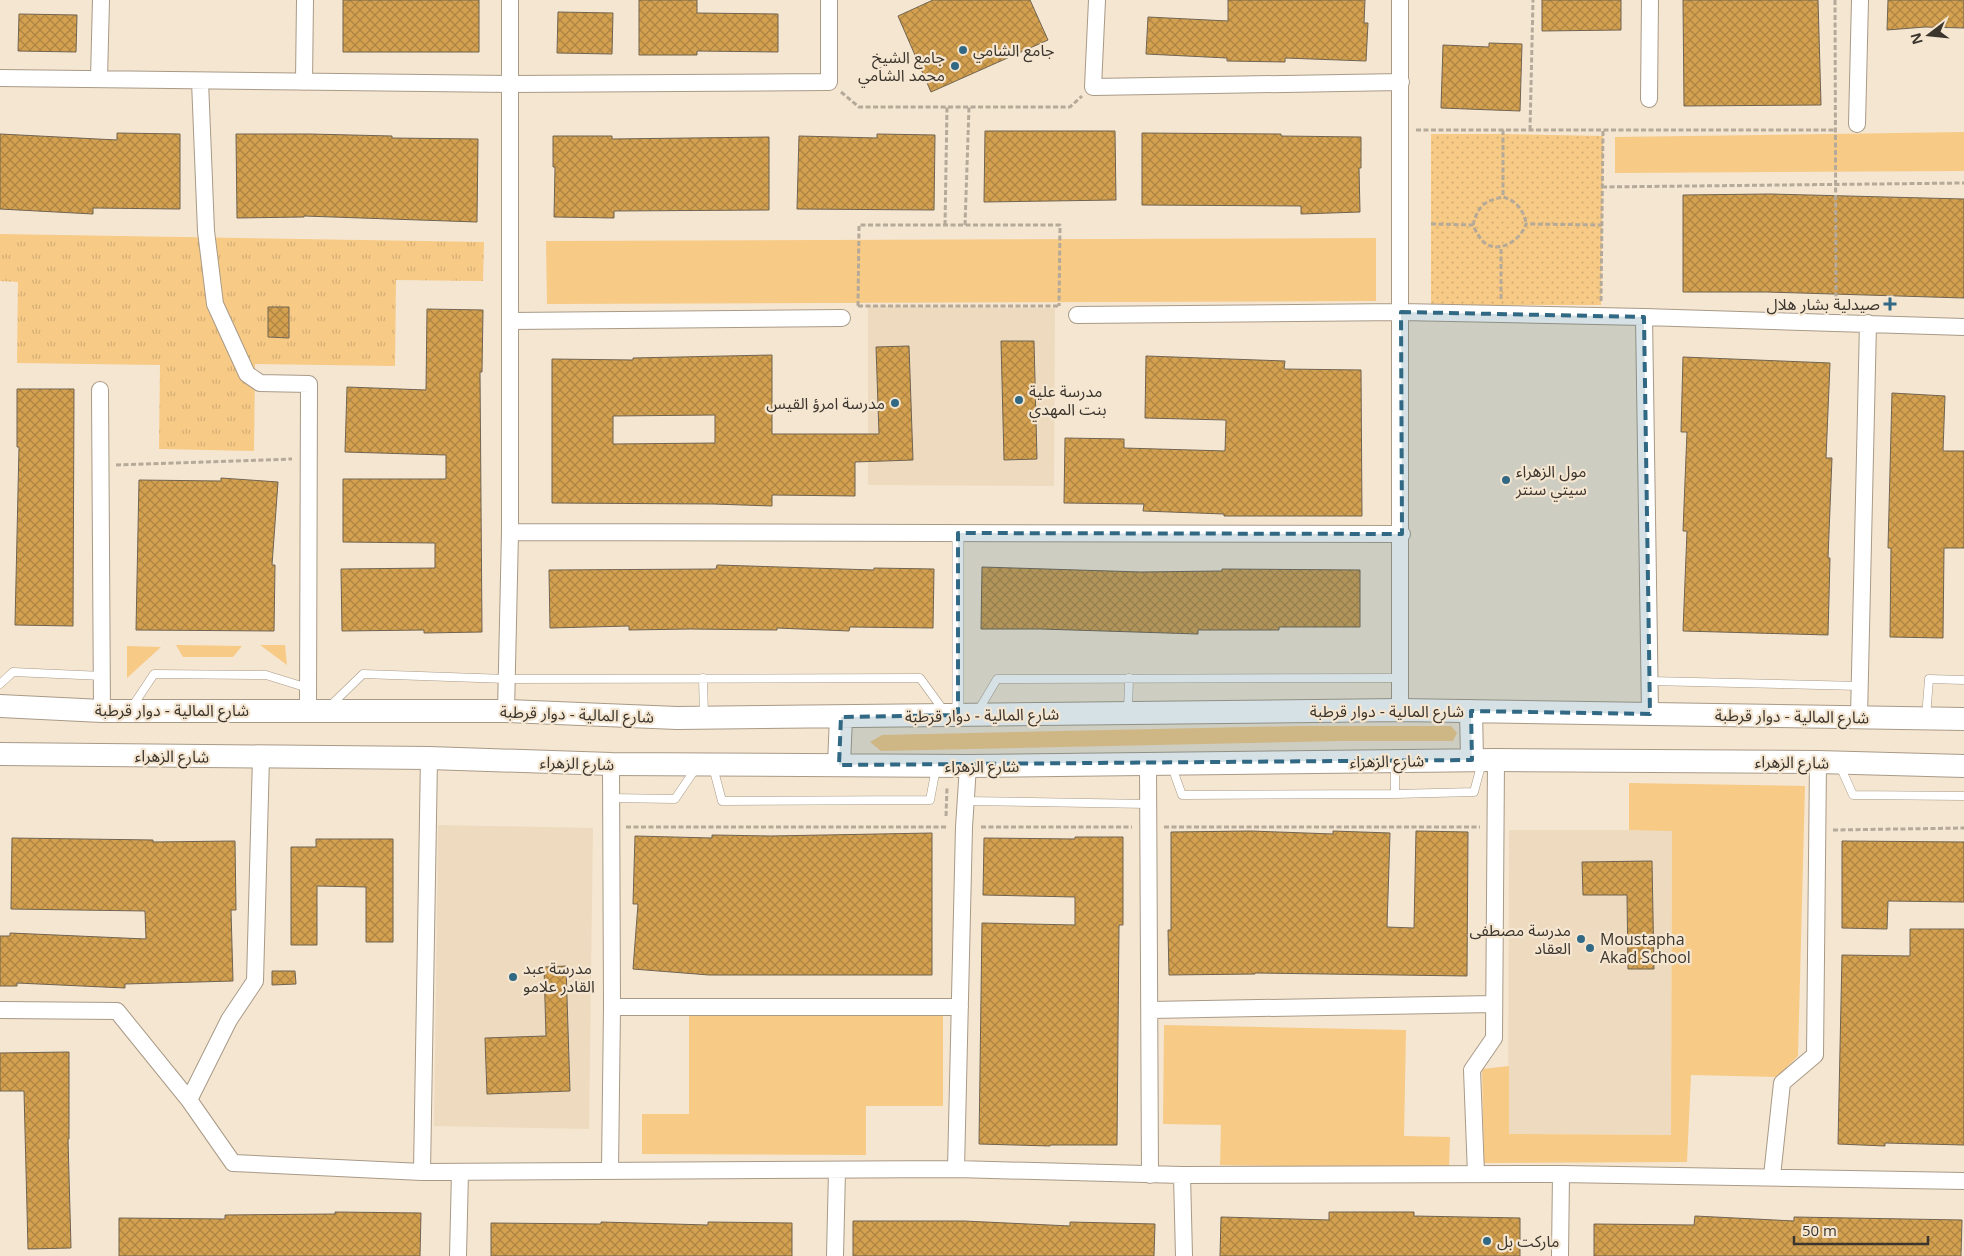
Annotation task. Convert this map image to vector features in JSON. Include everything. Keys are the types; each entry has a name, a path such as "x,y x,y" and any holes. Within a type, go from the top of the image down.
{"main road":[{"name":"شارع المالية - دوار قرطبة","path":"0,706 102,711 314,703 677,718 1400,710 1964,719"},
{"path":"1470,711 1484,760"},
{"path":"839,765 841,716"},
{"name":"شارع الزهراء","path":"0,754 429,758 706,765 968,766 1484,760 1828,762 1964,766"}],"street":[{"path":"99,79 101,0"},
{"path":"304,82 305,0"},
{"path":"506,711 510,532 510,0"},
{"path":"0,78 510,84 829,82 829,0"},
{"path":"1097,0 1093,87 1401,82"},
{"path":"1400,0 1402,534 1400,710"},
{"path":"1650,0 1650,98"},
{"path":"1857,124 1860,0"},
{"path":"200,81 206,231 214,304 247,374 260,383 309,384 314,703"},
{"path":"1077,315 1401,312 1836,322 1964,327"},
{"path":"1644,317 1650,714"},
{"path":"510,321 842,318"},
{"path":"1859,717 1868,323"},
{"path":"100,390 102,711"},
{"path":"510,532 1402,534"},
{"path":"958,533 960,715"},
{"path":"189,1100 229,1020 255,981 261,757"},
{"path":"422,1172 429,758"},
{"path":"1476,1174 1472,1070 1494,1038 1495,827 1484,760"},
{"path":"1772,1176 1782,1082 1815,1055 1817,830 1828,762"},
{"path":"610,1171 612,1007 611,764"},
{"path":"1148,764 1150,1174"},
{"path":"956,1169 964,827 968,766"},
{"path":"1150,1010 1494,1004"},
{"path":"612,1007 960,1007"},
{"path":"0,1010 117,1011 189,1100 233,1163 422,1172 956,1169 1182,1176 1561,1174 1772,1176 1964,1181"},
{"path":"835,1256 837,1170"},
{"path":"458,1256 460,1172"},
{"path":"1560,1256 1561,1174"},
{"path":"1182,1176 1184,1256"}],"lane":[{"path":"0,684 13,672 103,676"},
{"path":"130,710 154,674 266,676 314,703 363,674 507,678 920,678 960,715 997,679 1401,678"},
{"path":"703,678 704,718"},
{"path":"1128,713 1129,678"},
{"path":"1926,718 1929,679 1964,680"},
{"path":"1650,680 1860,686"},
{"path":"1171,763 1182,795 1395,794 1474,792 1484,760"},
{"path":"1395,794 1396,761"},
{"path":"1828,762 1853,795 1964,796"},
{"path":"611,798 675,799 706,765 722,801 930,800 936,766"},
{"path":"966,801 1148,804"}],"path":[{"path":"1530,130 1533,0"},
{"path":"1835,0 1836,322"},
{"path":"829,82 859,107 1070,107 1093,87"},
{"path":"945,225 947,107"},
{"path":"965,225 969,108"},
{"path":"1401,130 1835,130"},
{"path":"1502,130 1503,197"},
{"path":"1601,317 1603,130"},
{"path":"1602,187 1964,183"},
{"path":"1503,197 1509,198 1519,207 1525,215 1526,224 1524,233 1514,242 1501,247 1492,246 1482,241 1473,225 1477,211 1489,200 1503,197"},
{"path":"1431,224 1473,225"},
{"path":"1526,224 1602,224"},
{"path":"858,306 859,225 1060,225 1059,306"},
{"path":"1501,247 1501,314"},
{"path":"842,318 842,306 1078,306 1077,315"},
{"path":"101,466 309,459"},
{"path":"612,827 1495,827"},
{"path":"1817,830 1964,828"}],"highlighted area":[{"path":"1401,312 1644,317 1650,714 1471,711 1472,760 839,765 841,717 958,715 958,533 1402,534"}],"shaded area":[{"path":"868,306 1055,308 1054,486 868,485"},
{"name":"مدرسة عبد القادر علامو","path":"438,825 593,828 589,1129 434,1126"},
{"name":"Moustapha Akad School","path":"1509,830 1672,830 1671,1135 1508,1134"}],"green space":[{"path":"1964,132 1964,171 1615,173 1615,137"},
{"path":"1431,134 1603,136 1601,305 1431,305"},
{"path":"0,234 484,242 483,281 396,280 395,366 255,364 254,451 159,449 160,365 17,363 18,282 0,281"},
{"path":"1376,238 1376,301 547,304 546,241"},
{"path":"176,645 242,646 233,657 183,657"},
{"path":"260,645 285,645 287,665"},
{"path":"127,646 161,647 127,678"},
{"path":"1299,726 1451,726 1457,733 1453,741 1341,741 881,751 870,742 882,735"},
{"path":"1629,783 1805,786 1798,1056 1777,1077 1691,1075 1687,1162 1484,1163 1482,1069 1509,1066 1509,1134 1671,1135 1672,831 1629,830"},
{"path":"689,1015 943,1015 943,1106 866,1106 866,1155 642,1154 642,1114 689,1114"},
{"path":"1164,1025 1406,1030 1404,1136 1450,1137 1449,1169 1220,1165 1221,1125 1163,1124"}],"building":[{"path":"343,0 479,0 479,52 343,52"},
{"path":"639,0 697,0 697,13 778,14 778,52 697,51 697,55 639,55"},
{"name":"جامع الشيخ محمد الشامي","path":"933,0 1030,0 1048,40 931,92 898,16"},
{"path":"1228,0 1365,0 1364,23 1368,23 1366,61 1285,58 1285,62 1227,61 1227,58 1146,54 1148,17 1228,21"},
{"path":"1542,0 1621,0 1621,30 1542,31"},
{"path":"1683,0 1818,0 1821,105 1684,106"},
{"path":"1888,0 1964,0 1964,28 1925,27 1887,30"},
{"path":"558,12 613,13 612,54 557,53"},
{"path":"19,14 77,15 76,52 18,51"},
{"path":"1489,43 1522,44 1520,111 1441,108 1443,45 1489,47"},
{"path":"985,131 1115,131 1116,200 984,202"},
{"path":"117,133 180,134 180,209 93,208 93,214 0,209 0,134 117,140"},
{"path":"1142,133 1281,134 1281,136 1361,137 1361,168 1359,168 1360,212 1301,214 1301,206 1142,205"},
{"path":"236,134 310,134 392,136 392,138 478,139 477,222 304,216 237,218"},
{"path":"877,134 935,135 934,210 797,209 799,136 877,138"},
{"path":"553,136 612,136 612,139 769,137 769,210 614,211 614,218 554,217 555,167 553,167"},
{"path":"1770,194 1964,199 1964,298 1767,292 1683,292 1683,195"},
{"path":"268,307 289,307 289,338 268,337"},
{"path":"427,309 483,310 482,372 480,372 482,632 424,633 424,630 342,631 341,569 435,568 435,543 343,542 343,479 446,479 446,455 345,452 347,387 426,390"},
{"name":"مدرسة علية بنت المهدي","path":"1001,341 1034,341 1037,459 1004,460"},
{"path":"909,346 913,460 855,462 855,496 772,495 772,506 552,503 552,359 633,360 633,358 772,355 772,434 879,434 876,347","holes":["715,415 715,443 613,444 613,416"]},
{"path":"1146,356 1285,361 1284,369 1361,370 1362,516 1224,516 1224,514 1143,511 1144,504 1064,503 1065,438 1124,439 1124,448 1225,451 1226,420 1145,418"},
{"path":"1683,357 1830,363 1826,458 1832,458 1828,558 1830,558 1828,635 1683,631 1687,531 1683,531 1687,432 1681,432"},
{"path":"17,389 74,389 73,626 15,625 19,447 17,447"},
{"path":"1892,393 1945,396 1943,451 1964,451 1964,548 1944,548 1943,638 1890,637 1891,548 1888,548"},
{"path":"221,478 278,482 272,565 275,565 274,631 136,630 139,480 221,481"},
{"path":"717,565 874,570 874,568 934,569 933,628 850,627 849,631 777,628 777,630 629,630 629,626 550,628 549,570 716,569"},
{"path":"982,567 1141,572 1222,571 1222,569 1360,570 1360,627 1198,630 1198,634 981,629"},
{"path":"1251,831 1333,834 1333,831 1390,833 1387,927 1414,928 1416,831 1468,832 1467,976 1255,973 1169,975 1168,930 1171,930 1171,832"},
{"path":"932,833 932,975 709,975 633,969 638,904 633,904 635,836 712,838 712,835 771,836"},
{"path":"1075,837 1123,837 1123,925 1119,925 1117,1145 979,1144 982,923 1075,925 1075,897 983,895 984,838 1075,839"},
{"path":"12,838 153,840 153,842 235,841 236,910 231,910 233,981 125,984 125,988 17,983 17,986 0,986 0,936 10,936 10,933 146,939 145,911 11,909"},
{"path":"316,839 393,839 393,942 366,942 366,887 317,886 317,945 291,945 291,847 316,847"},
{"path":"1842,841 1964,842 1964,902 1888,901 1887,929 1842,928"},
{"path":"1652,861 1654,969 1628,969 1627,895 1583,895 1582,862"},
{"path":"1910,929 1964,929 1964,1145 1885,1143 1885,1146 1838,1144 1842,955 1910,956"},
{"path":"566,966 570,1091 487,1094 485,1038 546,1036 544,967"},
{"path":"272,971 295,971 296,984 272,985"},
{"path":"69,1052 68,1139 71,1248 28,1249 24,1091 0,1091 0,1053"},
{"path":"335,1212 421,1213 420,1256 119,1256 119,1218 225,1219 225,1215 335,1214"},
{"path":"1329,1212 1414,1212 1414,1216 1520,1218 1520,1256 1220,1256 1221,1217 1329,1220"},
{"path":"1695,1216 1794,1221 1794,1217 1962,1220 1961,1256 1594,1256 1594,1224 1694,1225"},
{"path":"853,1221 964,1221 1070,1226 1070,1222 1155,1224 1154,1256 853,1256"},
{"path":"601,1222 708,1225 708,1222 792,1223 792,1256 491,1256 491,1223 601,1224"}],"place":[{"name":"جامع الشامي","path":"963,50"},
{"name":"جامع الشيخ محمد الشامي","path":"955,66"},
{"name":"صيدلية بشار هلال","path":"1890,304"},
{"name":"مدرسة علية بنت المهدي","path":"1019,400"},
{"name":"مدرسة امرؤ القيس","path":"895,403"},
{"name":"مول الزهراء سيتي سنتر","path":"1506,480"},
{"name":"مدرسة مصطفى العقاد","path":"1581,939"},
{"name":"Moustapha Akad School","path":"1590,948"},
{"name":"مدرسة عبد القادر علامو","path":"513,977"},
{"name":"ماركت بل","path":"1487,1241"}]}
